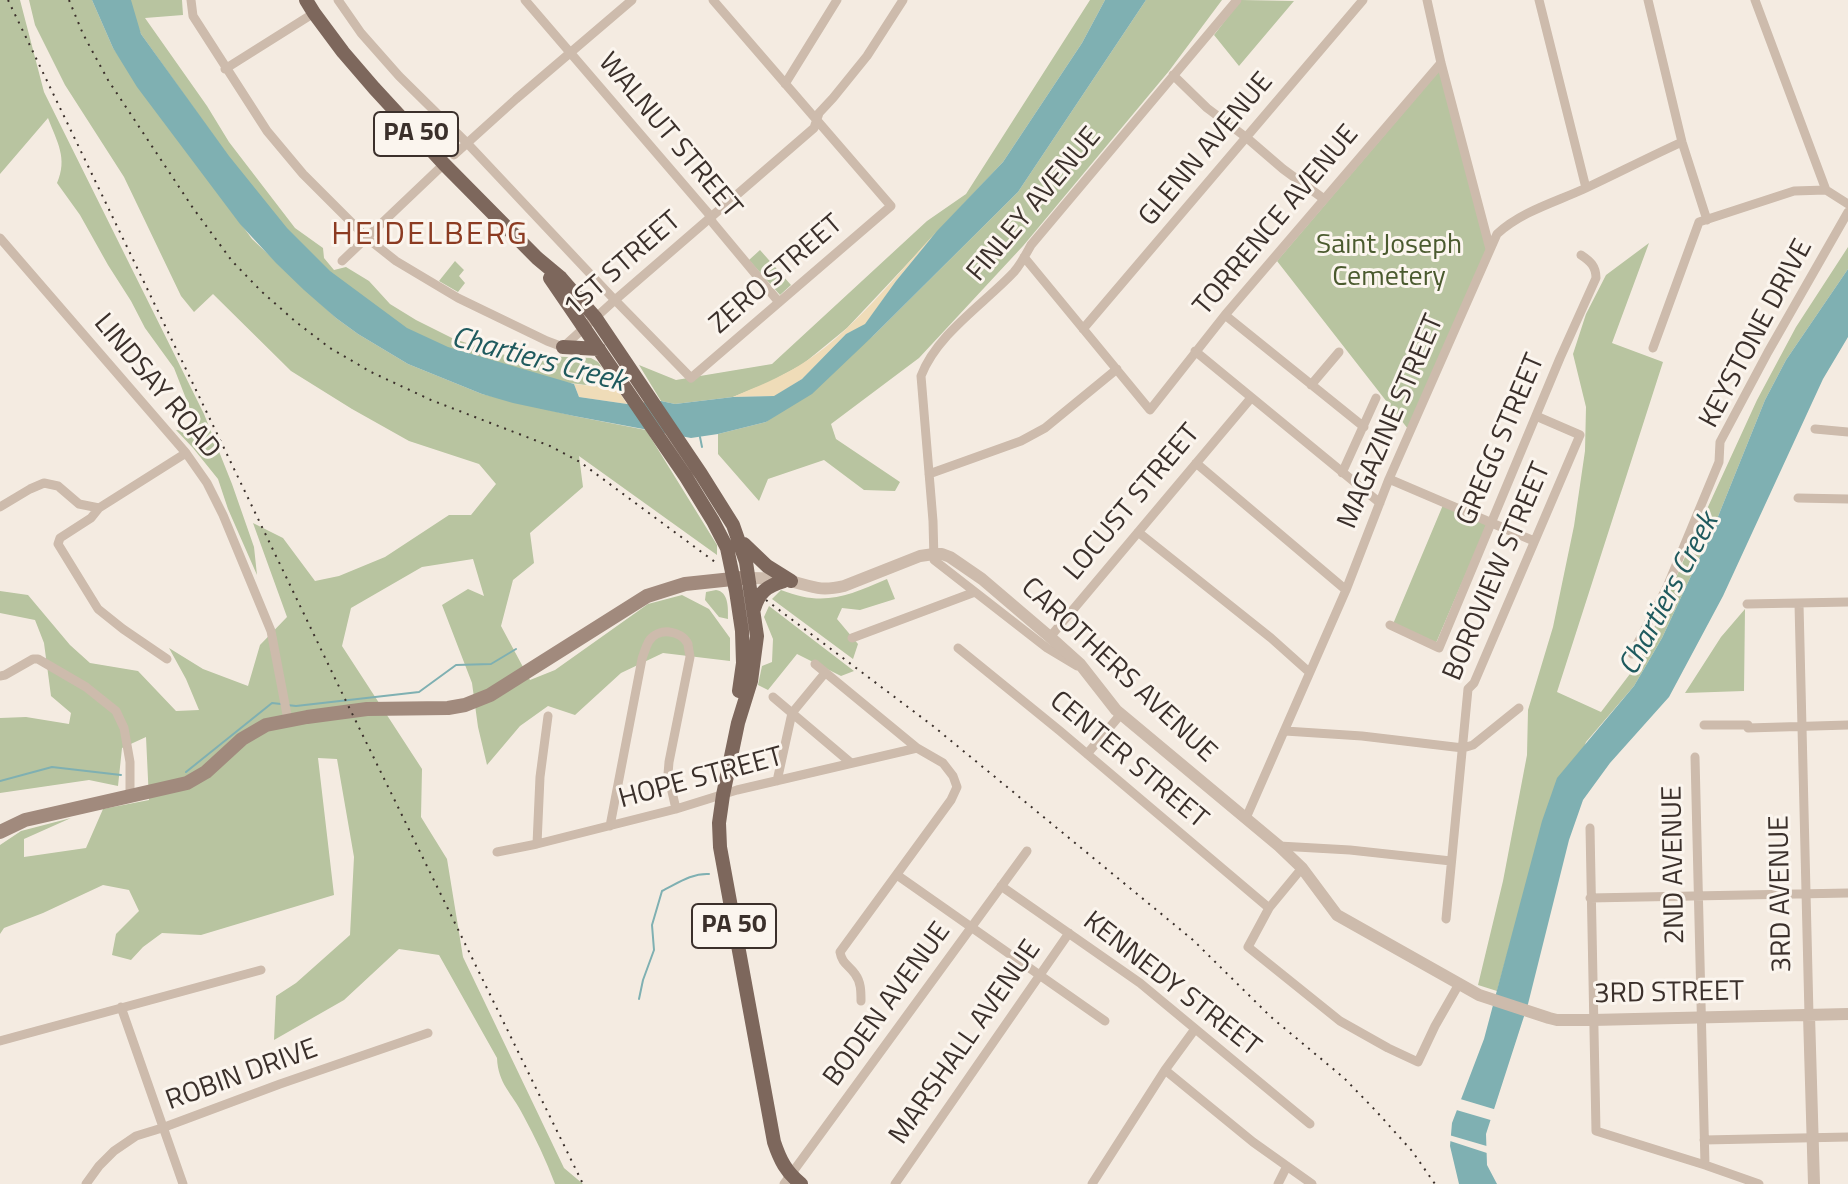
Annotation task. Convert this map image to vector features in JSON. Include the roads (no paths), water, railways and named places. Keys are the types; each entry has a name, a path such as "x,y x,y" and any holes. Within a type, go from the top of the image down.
{"main road":[{"name":"PA 50","path":"310,7 367,80 449,160 537,258 561,278 590,322 623,358 694,476 722,536 734,578 743,646 738,723"},
{"name":"PA 50","path":"590,322 601,351 726,514 739,538 750,578 756,651 723,795 719,823 721,858 774,1142 792,1181"},
{"path":"563,347 601,351"},
{"path":"739,538 761,562 788,581"},
{"path":"0,832 25,820 193,780 250,733 287,715 387,708 439,709 465,705 490,695 647,596 685,584 750,578"},
{"path":"753,614 762,591 768,586 788,581"}],"street":[{"path":"191,0 193,16 267,131 295,165 367,238 396,261 458,298 563,347"},
{"path":"338,0 361,33 399,76 467,143 615,300"},
{"name":"WALNUT STREET","path":"525,0 708,213 778,301"},
{"path":"342,261 467,143 632,0"},
{"path":"713,0 818,121"},
{"path":"785,84 837,0"},
{"name":"1ST STREET","path":"563,347 813,130 819,113 867,56 903,0"},
{"name":"FINLEY AVENUE","path":"934,554 921,376 926,364 940,344 1017,269 1031,245 1237,0"},
{"name":"GLENN AVENUE","path":"1083,329 1363,0"},
{"path":"1427,0 1490,249"},
{"path":"1539,0 1586,188"},
{"path":"1648,0 1682,142 1707,220"},
{"path":"1755,0 1826,190"},
{"path":"225,69 310,7"},
{"name":"TORRENCE AVENUE","path":"1117,369 1150,410 1225,315 1441,63"},
{"path":"1173,75 1207,108 1324,199"},
{"name":"ZERO STREET","path":"615,300 691,378 891,206 818,121"},
{"name":"MAGAZINE STREET","path":"1246,818 1346,590 1389,479 1497,234 1515,220 1682,142"},
{"path":"1653,348 1699,222 1794,191 1826,190 1848,204"},
{"name":"KEYSTONE DRIVE","path":"1632,654 1667,587 1714,476 1719,462 1720,442 1848,212"},
{"name":"LINDSAY ROAD","path":"0,238 186,453 207,483 271,631 287,715"},
{"name":"GREGG STREET","path":"1390,625 1439,648 1596,278 1591,262 1581,255"},
{"path":"929,474 1021,441 1045,428 1117,369 1024,257"},
{"path":"1225,315 1364,427"},
{"path":"1195,351 1380,503"},
{"path":"1311,385 1339,352"},
{"name":"LOCUST STREET","path":"1050,637 1251,398"},
{"path":"1342,473 1376,398"},
{"name":"BOROVIEW STREET","path":"1446,919 1468,689 1474,683 1580,435 1536,416"},
{"path":"1815,429 1848,432"},
{"path":"167,659 98,609 58,544 60,538 91,518 99,508 186,453"},
{"path":"1196,463 1346,590"},
{"path":"1389,479 1534,541"},
{"path":"0,507 44,483 58,486 79,504 99,508"},
{"path":"1798,498 1848,499"},
{"path":"1138,532 1309,672"},
{"path":"750,578 832,589 920,556 934,554 937,564 1060,658 1084,669"},
{"name":"CAROTHERS AVENUE","path":"934,554 950,557 982,579 1050,637 1084,669 1121,714 1302,868 1337,915 1494,1001"},
{"path":"852,638 975,592"},
{"path":"1747,604 1848,602"},
{"name":"3RD AVENUE","path":"1799,604 1814,1184"},
{"path":"610,826 642,659 648,642 664,631 682,638 688,645 690,657 669,762 668,774 676,809"},
{"name":"CENTER STREET","path":"958,648 1269,908"},
{"path":"0,676 38,659 86,687 116,711 124,728 130,762 130,796"},
{"path":"815,664 917,748 943,763 957,787 951,800 840,952 842,962 857,975 861,1001"},
{"path":"777,781 792,713 825,673"},
{"path":"773,697 851,763"},
{"path":"1285,731 1463,748 1473,745 1519,708"},
{"path":"1087,754 1121,714"},
{"path":"537,844 540,777 548,716"},
{"path":"1704,725 1848,725"},
{"name":"HOPE STREET","path":"497,852 917,748"},
{"name":"2ND AVENUE","path":"1695,757 1705,1165"},
{"path":"1590,828 1596,1131 1759,1184"},
{"path":"1279,846 1451,861"},
{"name":"BODEN AVENUE","path":"792,1181 1027,851"},
{"path":"1302,868 1269,908 1248,947 1340,1021 1418,1062 1459,984"},
{"path":"897,875 1105,1021"},
{"name":"KENNEDY STREET","path":"1001,886 1140,983 1310,1124"},
{"path":"1590,898 1848,893"},
{"name":"MARSHALL AVENUE","path":"897,1181 1069,933"},
{"path":"0,1041 261,970"},
{"name":"3RD STREET","path":"1494,1001 1557,1020 1848,1014"},
{"path":"121,1007 183,1184"},
{"path":"1092,1184 1195,1029"},
{"name":"ROBIN DRIVE","path":"86,1184 114,1151 136,1136 428,1033"},
{"path":"1165,1070 1243,1134 1312,1184"},
{"path":"1704,1140 1848,1137"},
{"path":"1278,1184 1287,1166"}],"water":[{"path":"92,0 131,0 141,34 229,156 287,228 330,271 407,328 448,347 574,384 579,397 627,404 661,401 675,404 774,396 802,379 846,334 865,324 937,231 1003,162 1082,43 1105,0 1146,0 1018,192 874,335 812,394 766,422 691,438 574,416 482,394 408,364 336,318 276,263 240,224 137,87 113,48"},
{"path":"1848,269 1848,337 1823,379 1723,596 1669,697 1610,763 1583,800 1569,840 1528,1004 1486,1134 1487,1165 1497,1184 1459,1184 1450,1146 1452,1123 1484,1039 1542,821 1557,778 1634,686 1662,638 1713,529 1765,400 1786,360"}],"waterway":[{"path":"700,437 702,447"},
{"path":"287,705 419,692 456,665 491,664 516,649"},
{"path":"186,772 272,703 281,704"},
{"path":"0,781 52,767 121,775"},
{"path":"639,999 654,950 652,925 662,891 691,877 709,874"}],"railway":[{"path":"8,0 583,1184"},
{"path":"69,0 108,80 193,208 232,261 296,322 330,348 371,372 431,400 550,446 580,462 715,562"},
{"path":"766,600 933,726 1193,940 1271,1017 1344,1078 1412,1151 1435,1184"}],"district":[{"name":"HEIDELBERG","path":"430,236"}],"park label":[{"name":"Saint Joseph Cemetery","path":"1389,262"}],"water label":[{"name":"Chartiers Creek","path":"538,361"},
{"name":"Chartiers Creek","path":"1670,595"}]}
